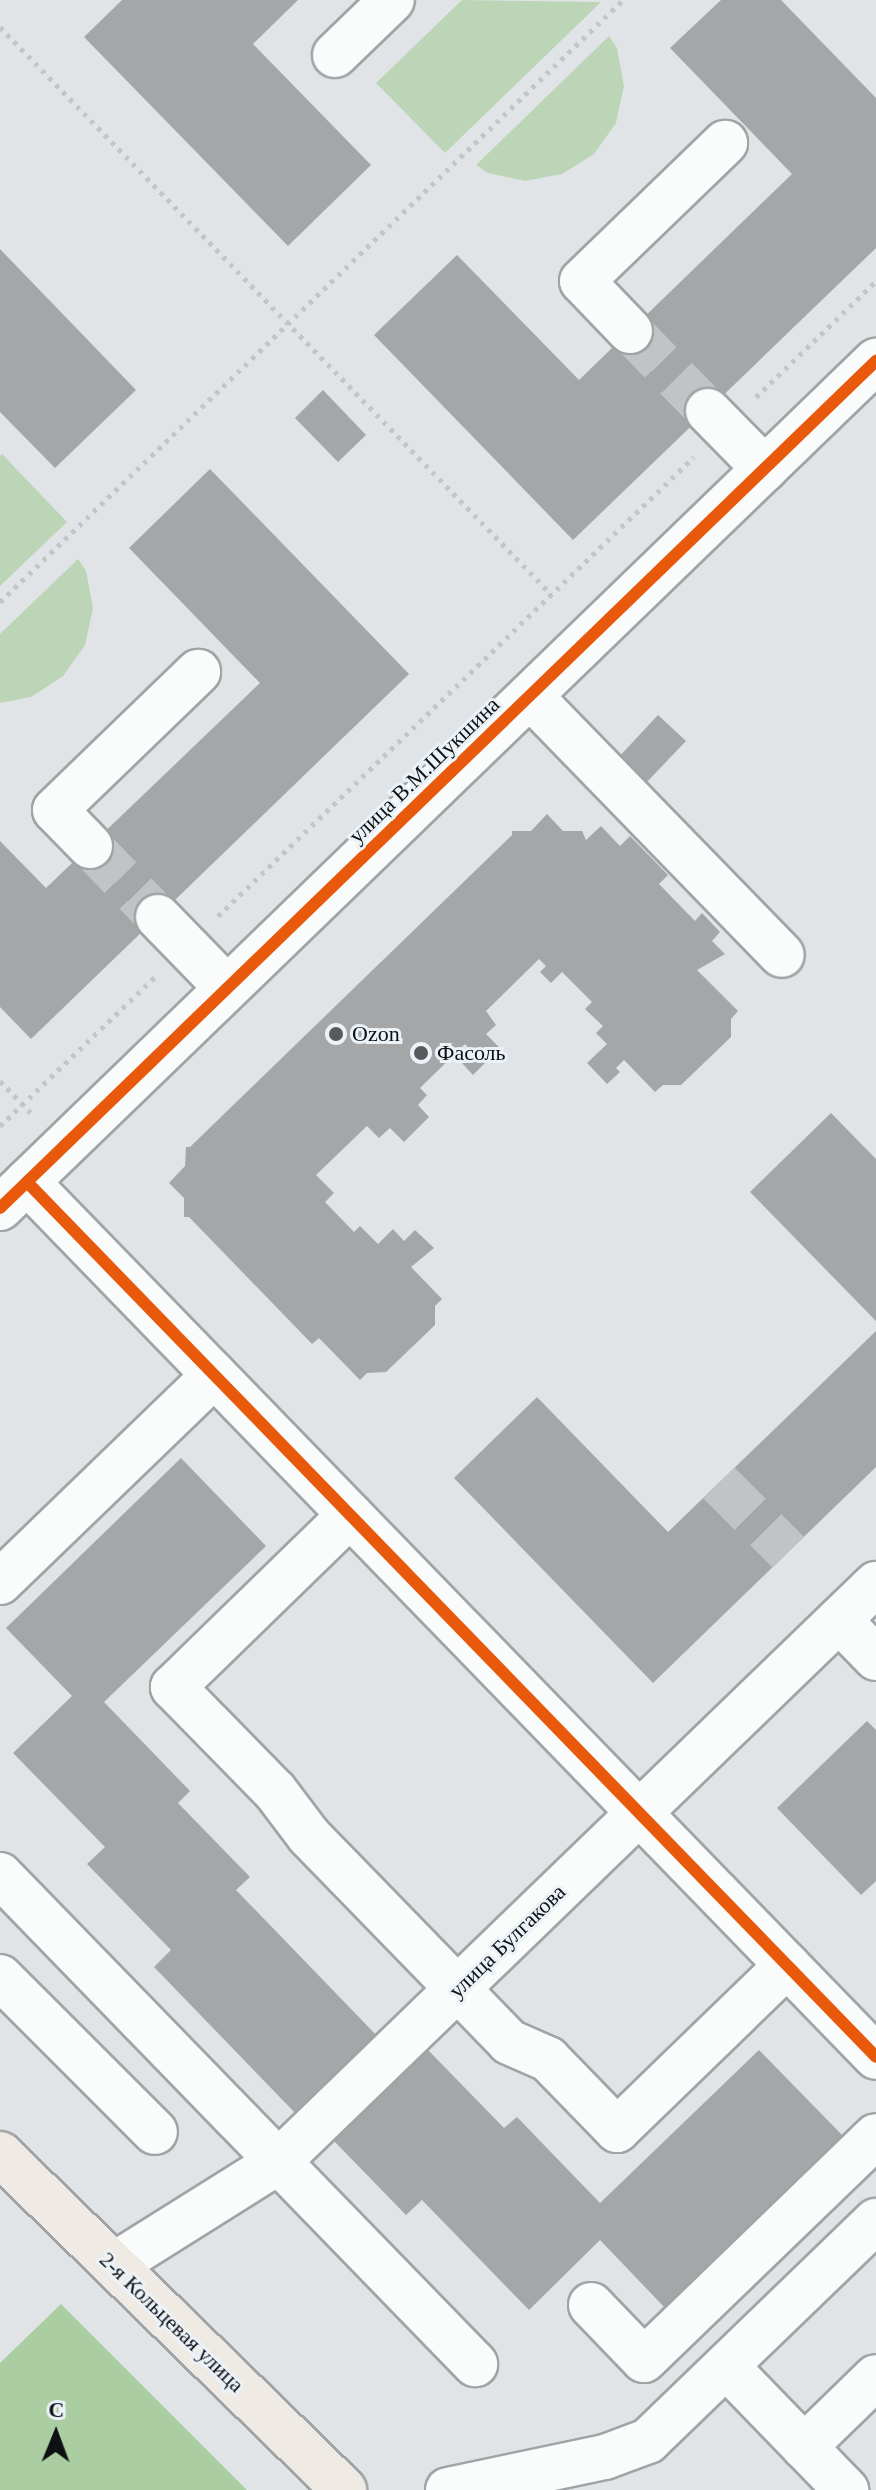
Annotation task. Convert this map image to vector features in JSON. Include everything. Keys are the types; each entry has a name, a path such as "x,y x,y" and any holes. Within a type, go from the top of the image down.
{"main road":[{"name":"2-я Кольцевая улица","path":"0,2154 344,2490"}],"street":[{"path":"335,55 392,0"},
{"path":"630,331 582,281 725,143"},
{"name":"улица В.М.Шукшина","path":"14,1195 876,361"},
{"path":"716,419 765,469"},
{"path":"90,846 55,810 198,672"},
{"path":"530,696 782,955"},
{"path":"172,932 227,988"},
{"path":"14,1195 214,1375 876,2057"},
{"path":"0,1582 214,1375"},
{"path":"350,1515 173,1687 275,1791 309,1836 509,2042 548,2059 617,2130 787,1965"},
{"name":"улица Булгакова","path":"114,2265 278,2162 876,1584"},
{"path":"839,1620 876,1658"},
{"path":"0,1875 475,2364"},
{"path":"0,1977 155,2132"},
{"path":"591,2305 644,2360 876,2136"},
{"path":"448,2490 605,2457 648,2441 876,2221"},
{"path":"726,2366 846,2490"},
{"path":"804,2447 876,2377"}],"path":[{"path":"0,602 623,0"},
{"path":"0,27 551,594"},
{"path":"0,1126 172,932 551,594 716,419 876,281"}],"green space":[{"path":"462,0 601,2 445,153 376,83"},
{"path":"609,36 617,48 624,86 616,123 594,154 562,174 525,181 488,173 476,165"},
{"path":"2,454 67,522 0,586 0,456"},
{"path":"78,559 86,571 93,608 85,645 63,676 31,697 0,703 0,634"},
{"path":"61,2304 247,2490 0,2490 0,2363"}],"building":[{"path":"122,0 298,0 253,44 371,165 288,246 84,37"},
{"path":"721,0 781,0 876,98 876,248 573,540 374,335 457,255 579,380 792,174 670,48"},
{"path":"0,249 136,390 55,468 0,412"},
{"path":"323,390 366,435 338,462 295,418"},
{"path":"210,469 409,674 31,1039 0,1007 0,841 46,888 260,683 129,548"},
{"path":"658,715 686,741 644,785 617,759"},
{"path":"547,814 563,831 582,831 586,840 601,826 620,846 630,836 668,875 659,884 695,921 702,913 720,932 712,941 725,954 697,970 738,1011 731,1019 731,1037 681,1085 663,1085 655,1092 624,1060 616,1068 620,1072 607,1084 587,1063 607,1044 596,1033 603,1026 585,1009 592,1002 562,972 551,983 540,972 546,966 539,959 486,1011 496,1025 486,1034 500,1048 473,1075 461,1062 472,1052 465,1044 420,1088 427,1095 418,1105 429,1117 404,1142 390,1128 379,1138 367,1126 316,1175 334,1193 325,1202 354,1232 360,1226 378,1244 393,1229 404,1241 415,1230 434,1248 411,1267 442,1299 435,1306 435,1325 386,1372 367,1373 360,1380 319,1338 312,1344 189,1217 184,1217 184,1198 169,1183 185,1166 186,1147 190,1147 512,835 512,831 531,831"},
{"path":"831,1113 876,1159 876,1321 750,1192"},
{"path":"876,1331 876,1467 653,1683 454,1478 537,1397 668,1532"},
{"path":"181,1458 266,1546 104,1702 190,1791 178,1803 250,1877 236,1890 381,2040 300,2118 154,1967 171,1950 87,1864 105,1847 13,1753 72,1696 6,1628"},
{"path":"867,1721 876,1730 876,1881 861,1895 777,1808"},
{"path":"428,2050 504,2128 517,2117 600,2203 759,2050 844,2137 666,2309 600,2240 529,2310 422,2200 406,2215 334,2141"}],"tunnel":[{"path":"630,331 708,411"},
{"path":"90,846 158,917"},
{"path":"719,1483 788,1552"}],"cycle path":[{"path":"0,1208 876,361"},
{"path":"27,1182 876,2057"}],"place":[{"name":"Ozon","path":"336,1034"},
{"name":"Фасоль","path":"421,1053"}]}
